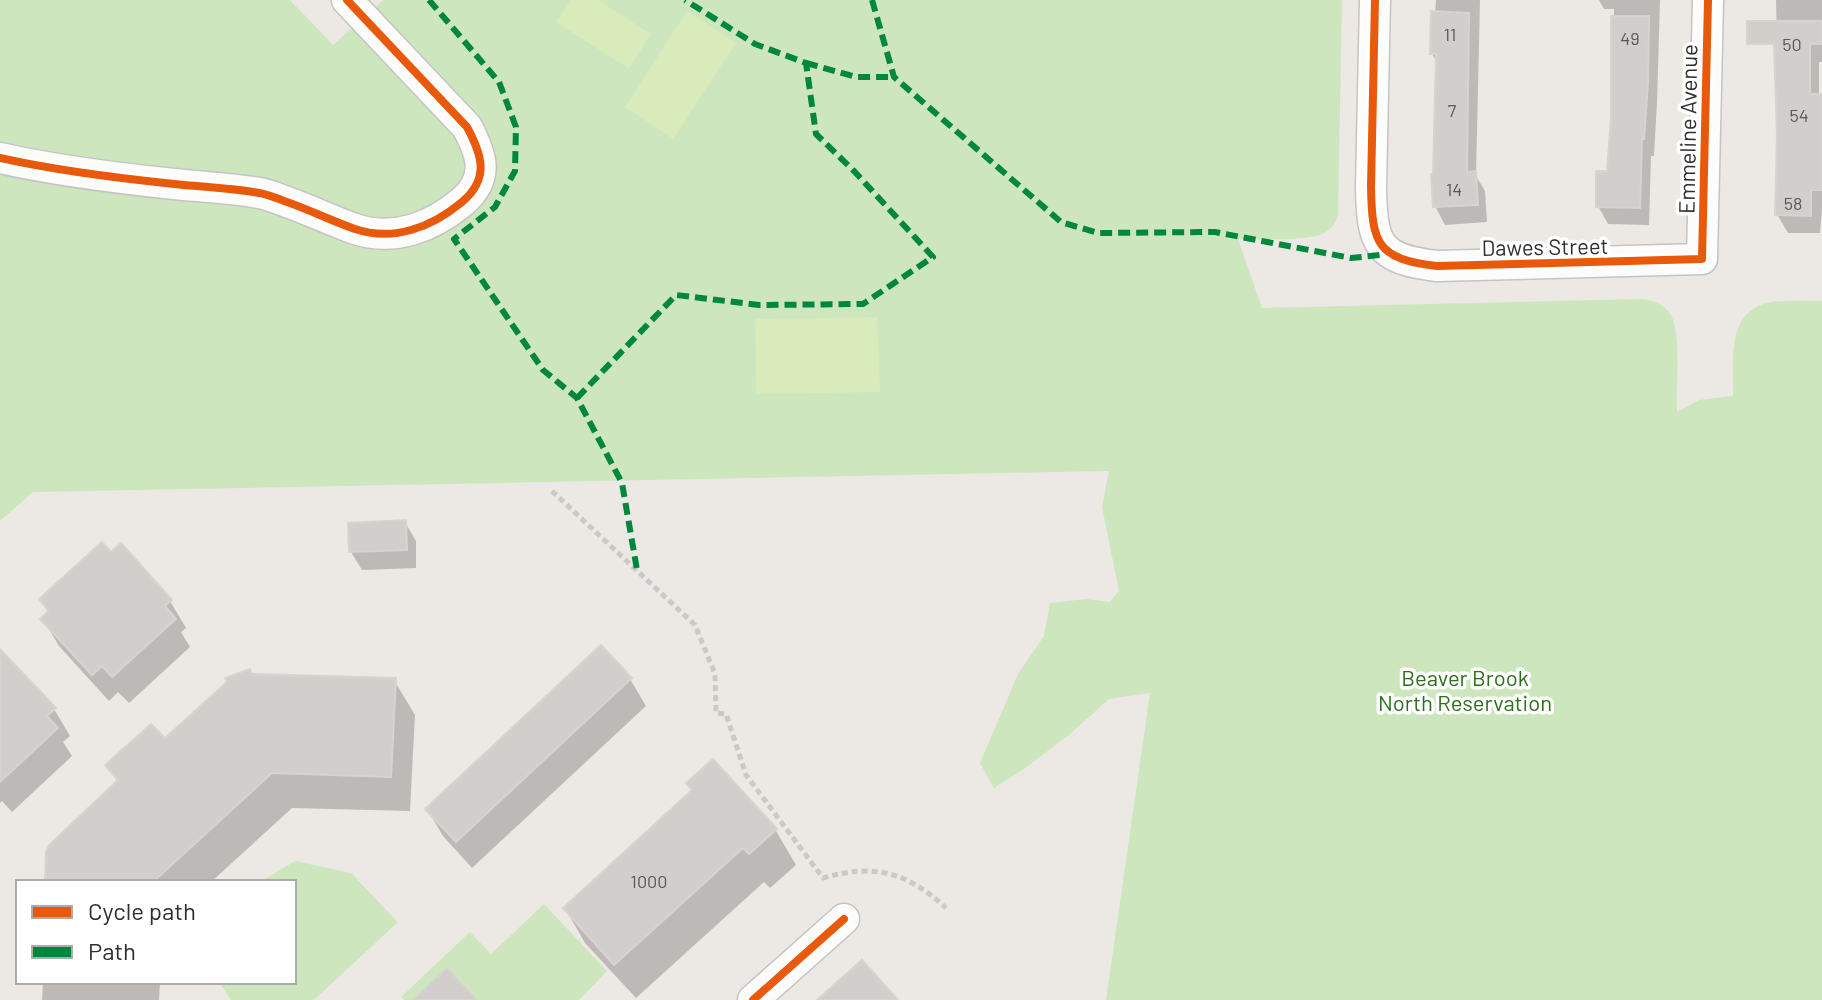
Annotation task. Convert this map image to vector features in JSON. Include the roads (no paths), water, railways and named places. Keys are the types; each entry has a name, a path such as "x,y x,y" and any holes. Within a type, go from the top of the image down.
{"street":[{"path":"0,158 50,169 261,193 358,230 393,234 424,227 446,216 469,196 481,175 479,150 467,127 347,0"},
{"name":"Dawes Street","path":"1375,0 1371,214 1376,236 1390,254 1411,263 1437,266 1702,259"},
{"name":"Emmeline Avenue","path":"1702,259 1708,0"},
{"path":"753,1000 844,919"}],"park label":[{"name":"Beaver Brook North Reservation","path":"1465,690"}]}
